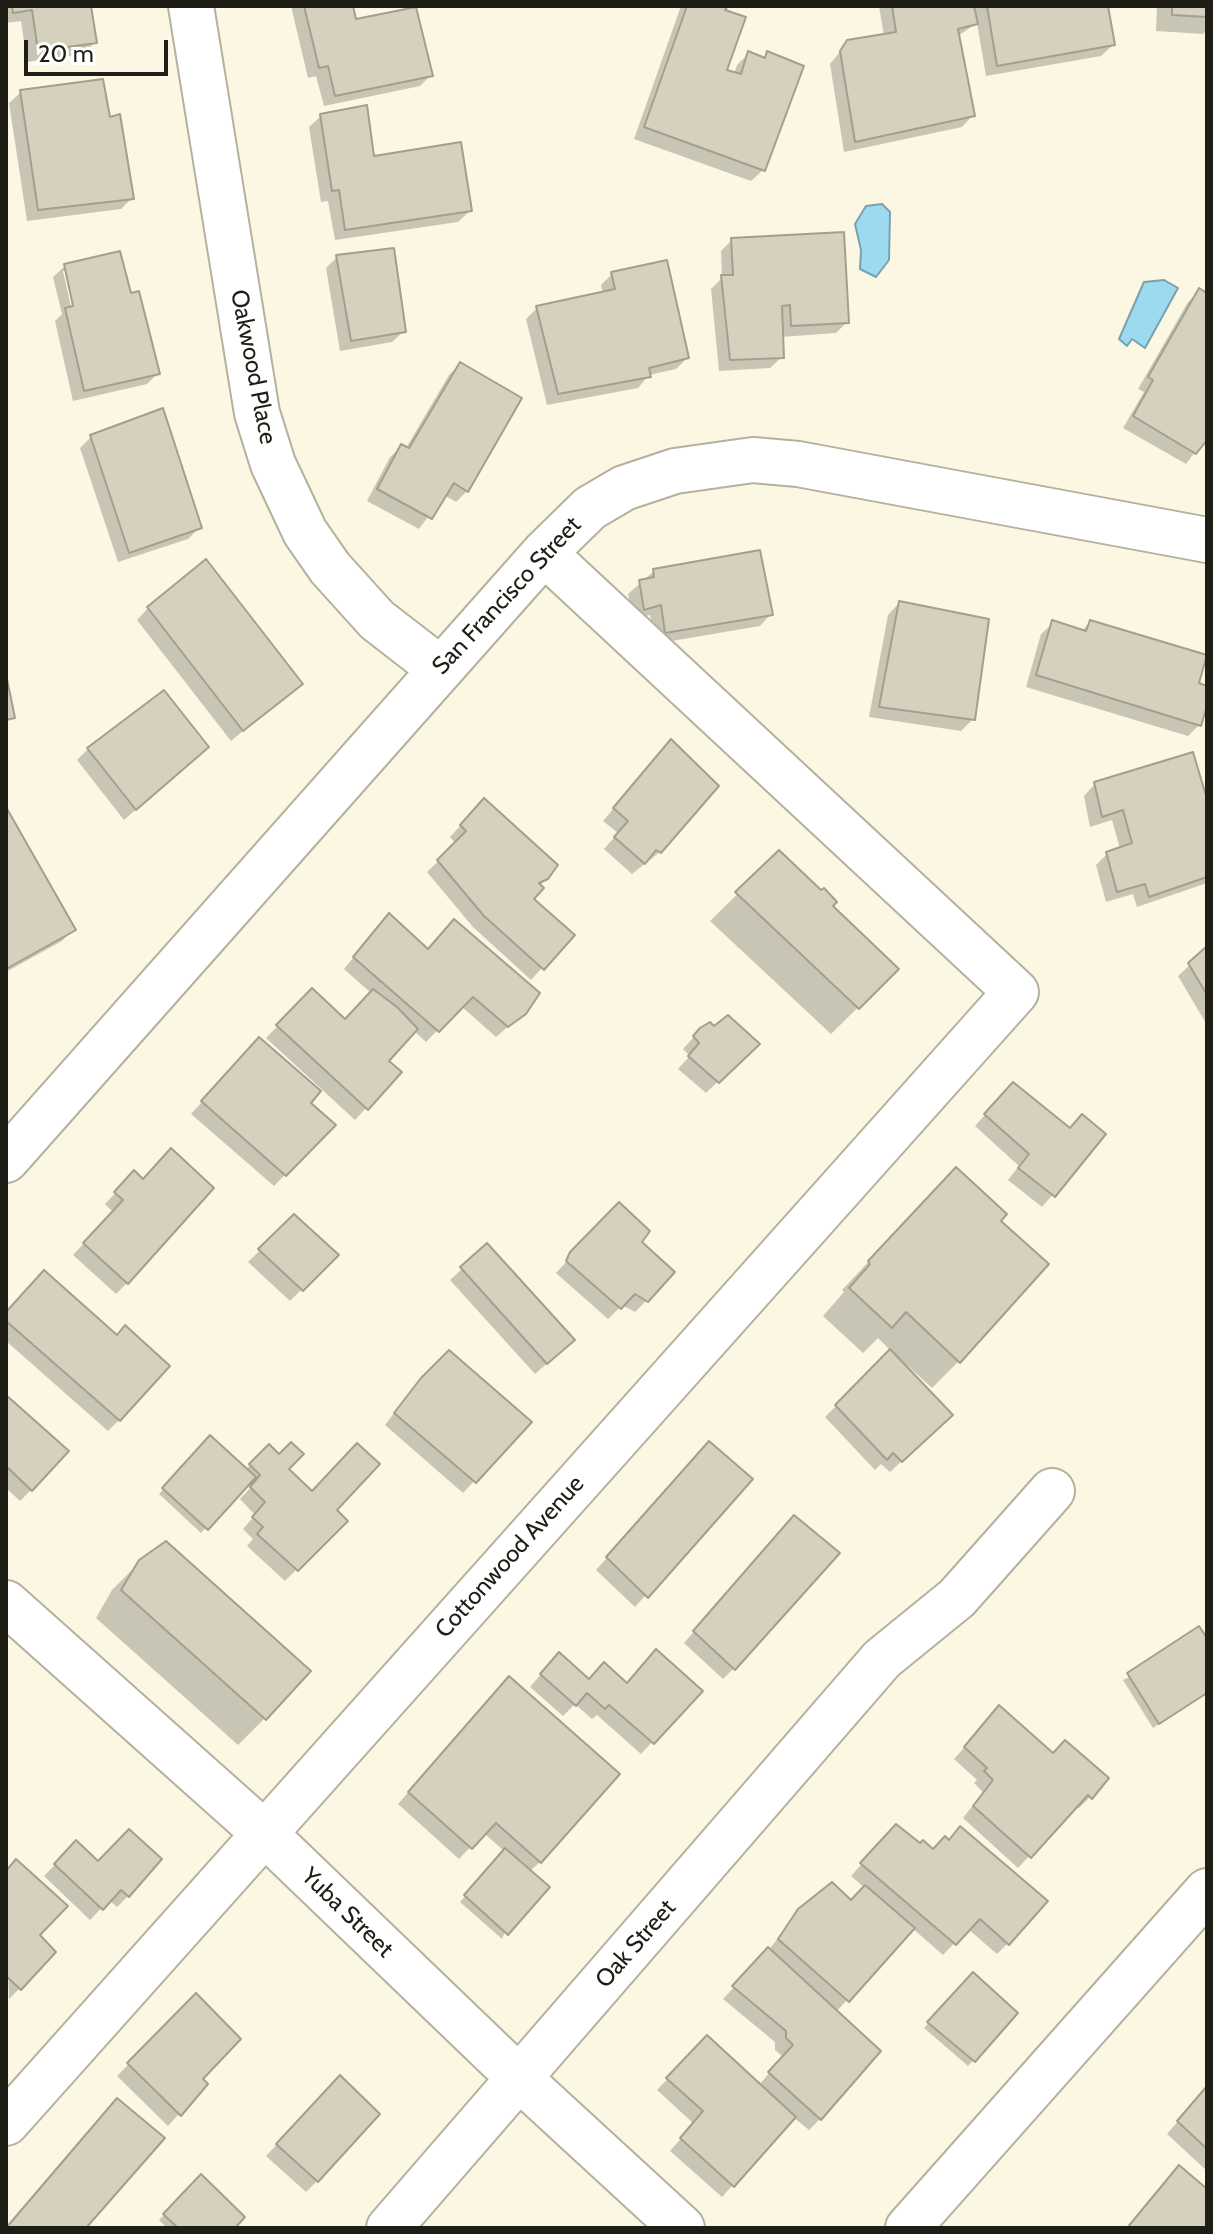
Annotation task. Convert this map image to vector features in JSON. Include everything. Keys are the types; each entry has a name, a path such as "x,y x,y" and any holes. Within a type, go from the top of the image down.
{"street":[{"name":"Oakwood Place","path":"191,6 257,413 273,464 305,532 330,568 377,620 439,668"},
{"name":"San Francisco Street","path":"13,1138 544,553 590,508 624,488 675,471 753,460 798,464 1207,540"},
{"name":"Cottonwood Avenue","path":"6,2123 1016,992 544,553"},
{"name":"Oak Street","path":"389,2228 882,1659 957,1598 1052,1491"},
{"name":"Yuba Street","path":"6,1603 264,1833 520,2079 682,2228"},
{"path":"908,2228 1207,1891"}],"water":[{"path":"882,204 890,212 889,260 876,277 860,269 861,250 855,224 866,206"},
{"path":"1164,280 1178,288 1145,348 1132,339 1127,346 1119,339 1144,282"}],"building":[{"path":"12,6 91,6 97,43 38,51 32,10 13,13"},
{"path":"304,6 353,6 356,19 416,7 433,76 335,96 328,66 319,68"},
{"path":"687,6 728,6 725,10 746,17 727,70 741,74 748,51 765,58 767,51 804,66 765,171 644,127"},
{"path":"892,6 974,6 978,24 958,29 975,116 855,142 840,51 847,40 896,32"},
{"path":"987,6 1108,6 1115,45 997,66"},
{"path":"1172,6 1207,6 1207,17 1172,15"},
{"path":"103,79 110,117 120,114 134,199 38,210 20,90"},
{"path":"367,105 374,156 461,142 472,211 345,230 339,190 332,191 320,114"},
{"path":"844,232 849,323 791,326 790,305 782,306 784,358 730,360 721,275 733,275 731,238"},
{"path":"394,248 406,332 351,341 336,255"},
{"path":"120,251 131,293 139,291 160,374 84,391 65,308 73,306 64,264"},
{"path":"667,260 689,358 649,368 651,377 558,394 536,306 615,289 611,272"},
{"path":"1199,288 1207,293 1207,440 1196,454 1133,416 1153,380 1148,377"},
{"path":"460,362 522,398 468,492 454,483 432,519 377,489 401,444 409,448"},
{"path":"163,408 202,528 129,553 90,435"},
{"path":"760,550 773,615 665,633 661,605 644,610 639,580 654,577 653,569"},
{"path":"206,559 303,684 243,731 147,607"},
{"path":"899,601 989,619 975,720 879,707"},
{"path":"1052,620 1086,631 1090,620 1207,655 1199,683 1207,686 1207,706 1201,726 1036,675"},
{"path":"6,674 15,718 6,720"},
{"path":"164,690 209,747 136,810 87,748"},
{"path":"671,739 719,786 661,853 656,850 645,864 614,837 628,821 613,808"},
{"path":"1193,752 1207,799 1207,877 1149,897 1145,884 1117,892 1106,852 1132,843 1123,810 1102,817 1094,782"},
{"path":"484,798 558,865 548,879 539,883 544,888 534,899 575,935 544,970 484,916 437,860 466,831 460,825"},
{"path":"6,807 76,930 6,969"},
{"path":"779,850 821,890 824,888 837,902 833,906 899,969 859,1009 735,892"},
{"path":"389,913 428,949 454,919 540,993 526,1014 508,1027 473,997 439,1032 353,957"},
{"path":"1207,946 1207,995 1188,963"},
{"path":"312,988 345,1019 373,989 397,1007 418,1029 389,1061 402,1072 368,1110 276,1025"},
{"path":"728,1015 760,1044 719,1083 688,1056 699,1043 693,1036 700,1028 710,1022 714,1026"},
{"path":"259,1037 321,1091 311,1103 336,1125 286,1176 201,1101"},
{"path":"1013,1082 1070,1128 1082,1114 1106,1134 1055,1197 1018,1168 1029,1154 984,1114"},
{"path":"171,1148 214,1188 128,1284 83,1243 123,1200 114,1192 134,1170 143,1179"},
{"path":"956,1167 1007,1214 1001,1221 1049,1264 960,1363 906,1312 892,1328 849,1288 870,1264 868,1261"},
{"path":"619,1202 650,1231 642,1242 675,1272 648,1302 635,1294 621,1309 566,1261 570,1252"},
{"path":"294,1214 339,1255 303,1291 258,1249"},
{"path":"487,1243 575,1340 547,1364 460,1267"},
{"path":"44,1270 117,1335 125,1325 170,1366 120,1421 6,1321 6,1312"},
{"path":"890,1349 953,1415 902,1462 893,1453 887,1460 835,1405"},
{"path":"449,1350 532,1422 476,1483 394,1413 421,1378"},
{"path":"6,1395 69,1451 32,1491 6,1466"},
{"path":"210,1435 256,1477 208,1530 162,1488"},
{"path":"709,1441 753,1479 648,1598 606,1557"},
{"path":"291,1442 304,1454 289,1469 312,1491 357,1443 380,1464 337,1510 348,1521 298,1571 257,1534 263,1527 252,1517 265,1502 250,1487 260,1475 249,1464 269,1444 279,1454"},
{"path":"794,1515 840,1553 735,1670 693,1631"},
{"path":"166,1541 311,1671 266,1720 121,1590 139,1560"},
{"path":"1199,1626 1207,1638 1207,1693 1159,1724 1127,1673"},
{"path":"656,1649 703,1691 654,1744 609,1705 605,1709 587,1693 576,1706 540,1674 559,1652 589,1679 604,1662 627,1683"},
{"path":"509,1676 620,1774 541,1863 496,1823 472,1849 408,1792"},
{"path":"999,1705 1053,1753 1065,1740 1109,1778 1092,1799 1088,1795 1031,1858 973,1806 993,1780 984,1771 987,1768 964,1747"},
{"path":"896,1824 933,1849 945,1836 949,1840 960,1826 1048,1901 1009,1945 980,1919 956,1945 860,1863"},
{"path":"129,1829 162,1859 129,1897 121,1890 103,1910 54,1864 76,1840 98,1861"},
{"path":"505,1848 550,1887 508,1935 464,1895"},
{"path":"16,1859 68,1906 40,1935 56,1952 21,1990 6,1976 6,1871"},
{"path":"832,1882 851,1900 865,1885 915,1928 849,2002 778,1939 798,1909"},
{"path":"768,1947 881,2051 821,2120 768,2072 793,2045 786,2038 786,2031 732,1986"},
{"path":"973,1972 1018,2013 975,2062 927,2022"},
{"path":"196,1993 241,2039 203,2079 208,2084 181,2116 127,2063"},
{"path":"707,2035 796,2117 734,2187 680,2138 703,2111 666,2078"},
{"path":"340,2075 380,2114 318,2182 276,2144"},
{"path":"1207,2086 1207,2149 1177,2121"},
{"path":"117,2098 165,2138 86,2228 6,2228"},
{"path":"1179,2165 1207,2189 1207,2228 1127,2228"},
{"path":"201,2174 245,2217 235,2228 178,2228 163,2214"}]}
